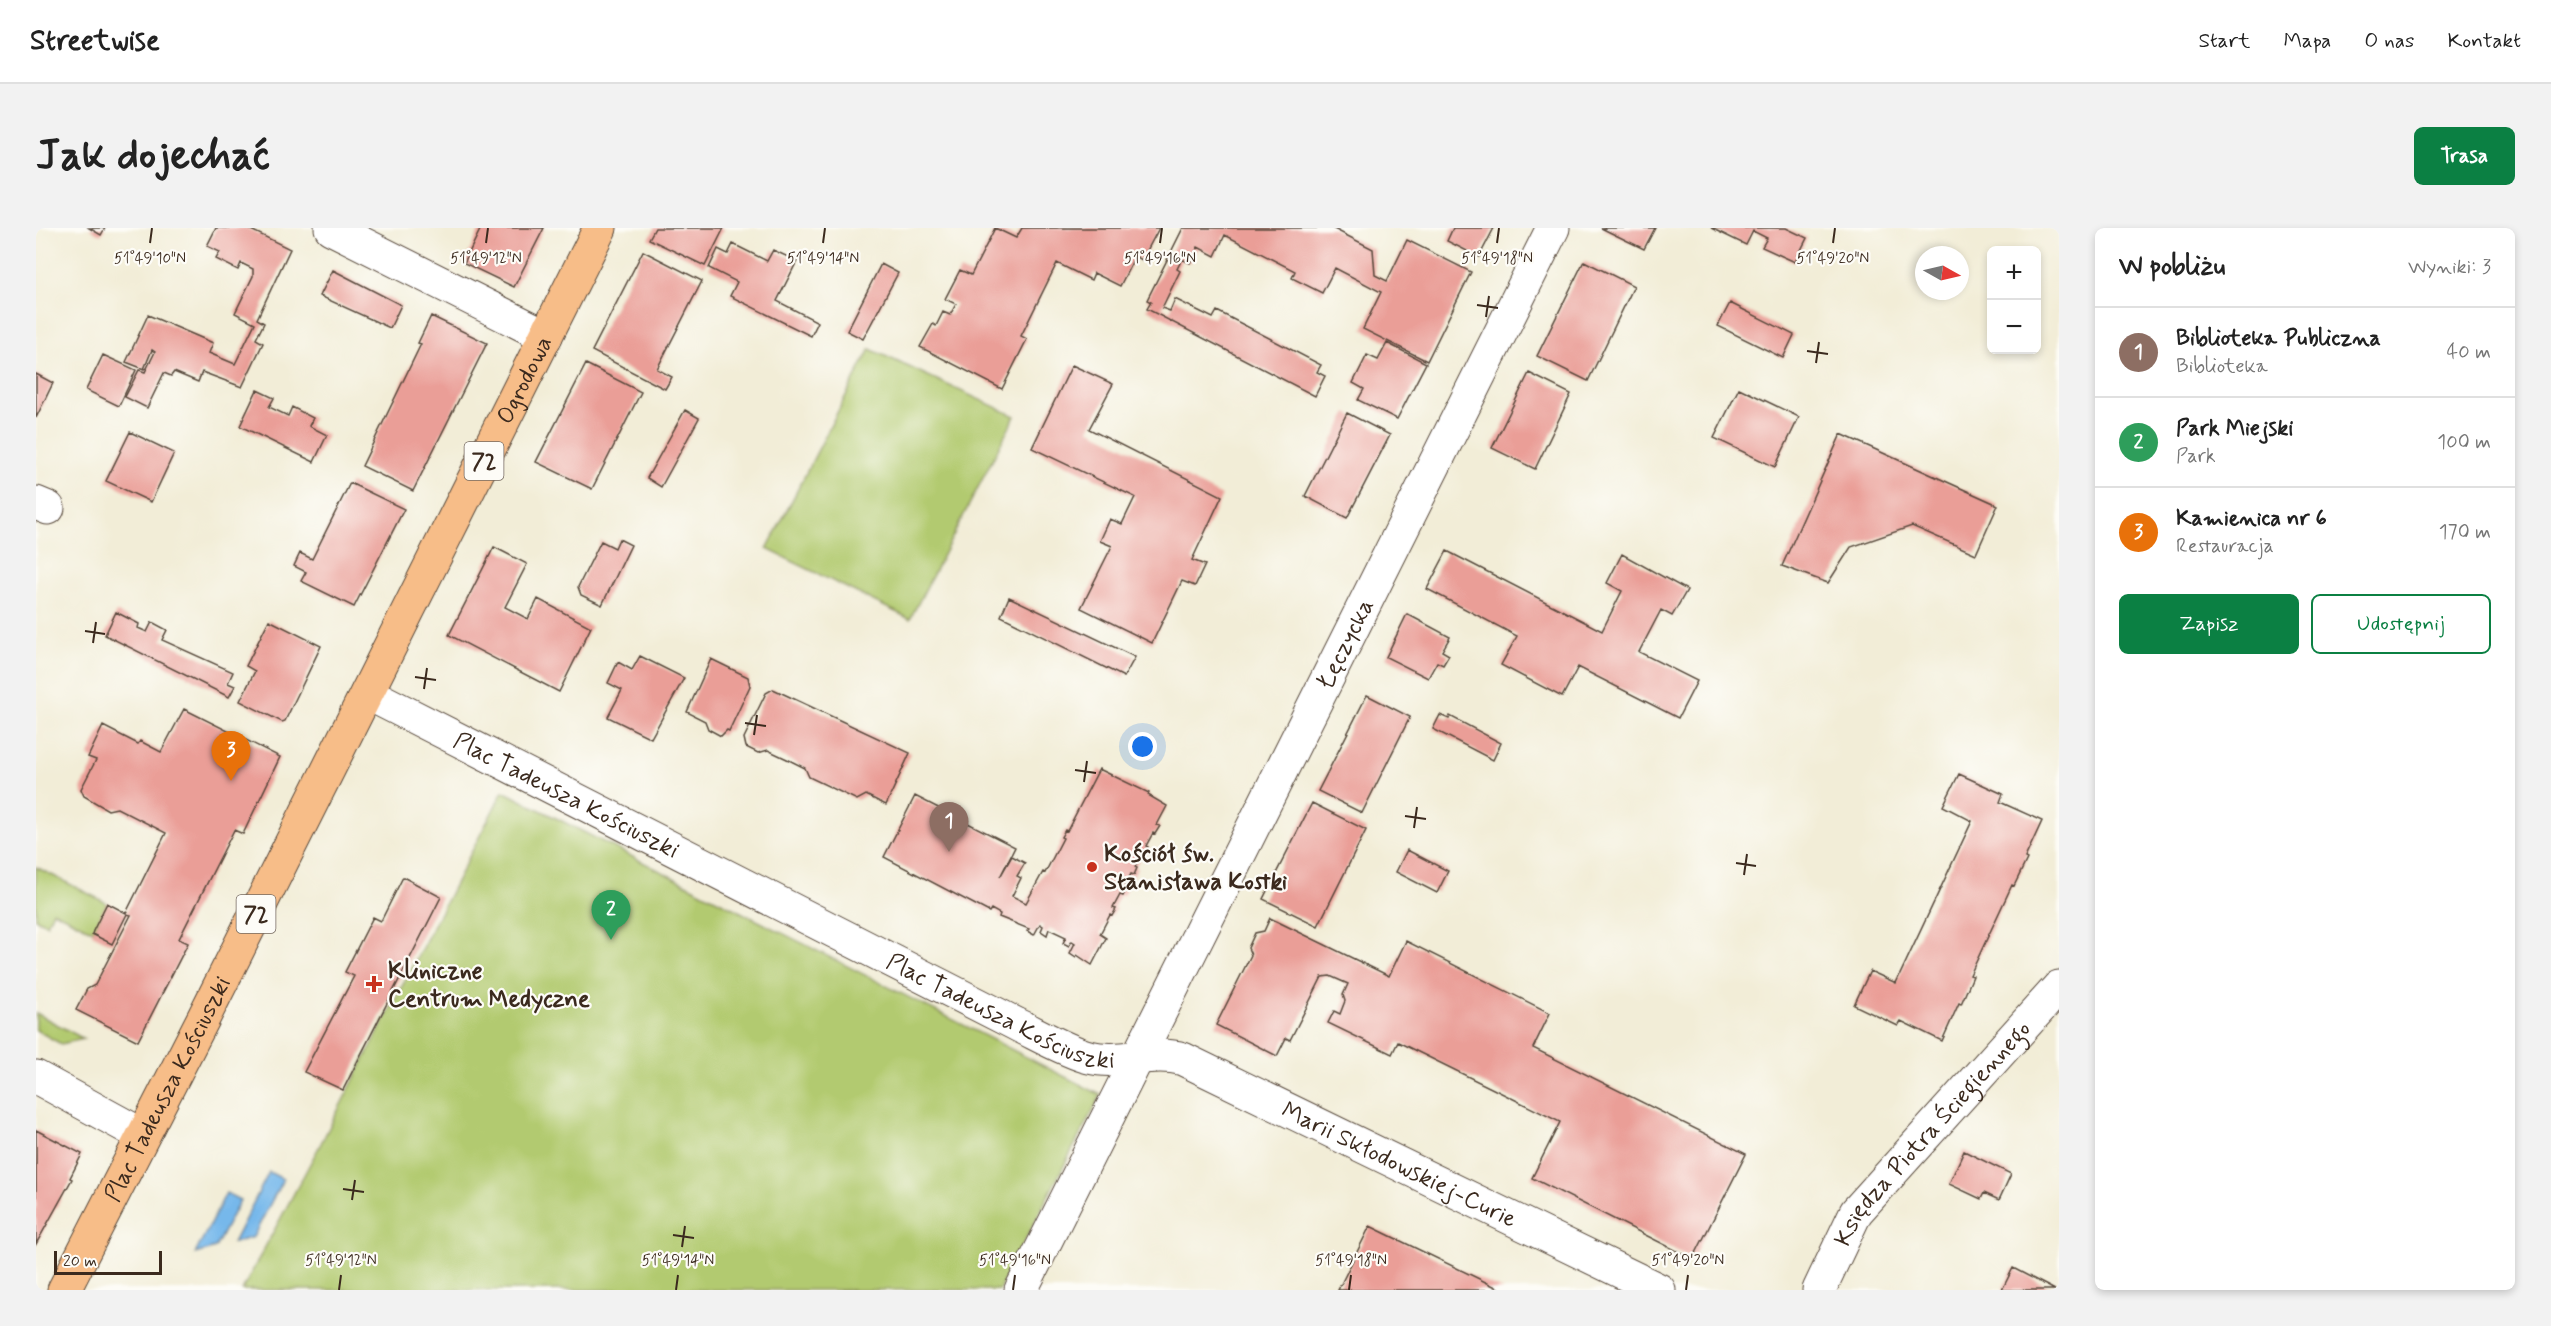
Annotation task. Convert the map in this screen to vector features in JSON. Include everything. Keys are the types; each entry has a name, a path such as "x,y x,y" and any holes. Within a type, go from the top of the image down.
{"main road":[{"name":"Ogrodowa","path":"367,693 600,228"},
{"name":"Plac Tadeusza Kościuszki","path":"64,1290 367,693"}],"street":[{"path":"331,228 546,336"},
{"name":"Łęczycka","path":"1137,1059 1553,228"},
{"name":"Plac Tadeusza Kościuszki","path":"367,693 1016,1024 1088,1057 1137,1059 1021,1290"},
{"name":"Księdza Piotra Ściegiennego","path":"1819,1290 1856,1212 2059,987"},
{"name":"Marii Skłodowskiej-Curie","path":"1137,1059 1170,1055 1183,1059 1659,1290"},
{"path":"36,1077 142,1135"}],"green space":[{"path":"870,349 1015,416 910,619 767,549"},
{"path":"503,791 1101,1095 999,1290 242,1290 319,1147"},
{"path":"36,867 107,903 93,931 53,911 47,924 36,919"},
{"path":"36,1013 84,1039 61,1044 36,1030"}],"water":[{"path":"269,1172 283,1179 253,1237 233,1243"},
{"path":"226,1193 240,1200 215,1248 195,1254"}],"building":[{"path":"89,228 105,228 101,235"},
{"path":"216,228 247,228 290,249 257,319 264,323 256,339 263,343 242,387 202,372 198,382 174,372 171,376 164,373 147,408 125,397 139,370 145,372 155,352 152,350 144,369 126,362 148,315 213,343 209,353 235,364 255,323 235,313 253,276 253,269 241,263 238,270 216,259 220,252 207,246"},
{"path":"481,228 544,228 514,287 464,263"},
{"path":"655,228 724,228 705,266 649,239"},
{"path":"995,228 1016,238 1022,228 1159,228 1142,260 1135,256 1120,286 1094,273 1091,280 1057,263 1021,336 1027,339 1002,389 920,347 933,324 936,326 943,312 950,315 956,304 945,299 960,270 971,275"},
{"path":"1183,228 1332,228 1373,249 1375,275 1387,281 1407,240 1471,272 1427,361 1363,329 1381,292 1335,268 1322,293 1292,278 1295,271 1225,235 1215,256 1198,247 1190,263 1182,259 1177,269 1180,271 1162,308 1170,311 1175,299 1213,318 1217,311 1321,365 1317,372 1325,376 1315,396 1147,309 1151,302 1147,300"},
{"path":"1453,228 1494,228 1479,257 1447,241"},
{"path":"1601,228 1655,228 1644,249"},
{"path":"1711,228 1786,228 1807,238 1795,262 1762,247 1767,238 1753,231 1746,245"},
{"path":"733,244 767,261 773,250 797,261 777,301 818,322 811,336 730,296 737,282 709,268 718,249 728,254"},
{"path":"643,251 702,281 657,369 672,377 665,389 592,351"},
{"path":"1584,261 1634,286 1588,381 1537,356"},
{"path":"881,264 898,273 863,339 847,331"},
{"path":"333,270 401,305 390,328 320,296"},
{"path":"1730,303 1794,335 1783,358 1718,326"},
{"path":"431,316 487,343 413,491 362,466 421,344 418,343"},
{"path":"1387,343 1426,363 1397,419 1358,400 1364,389 1353,383 1367,355 1378,360"},
{"path":"103,355 136,370 119,406 86,390"},
{"path":"586,364 641,392 592,489 536,462"},
{"path":"1072,365 1113,384 1089,429 1222,496 1192,560 1205,565 1195,586 1182,581 1152,643 1081,608 1112,546 1100,541 1110,519 1122,524 1135,497 1032,448"},
{"path":"1529,373 1571,394 1535,469 1492,448"},
{"path":"36,374 53,383 36,418"},
{"path":"1739,388 1799,417 1775,467 1714,438"},
{"path":"257,390 274,398 269,407 288,416 292,407 313,418 309,426 327,435 314,462 240,426"},
{"path":"685,410 699,418 661,487 647,478"},
{"path":"1347,413 1390,435 1347,518 1305,496"},
{"path":"130,432 174,453 151,502 106,481"},
{"path":"1841,434 1998,505 1976,554 1912,526 1851,547 1828,583 1782,566"},
{"path":"350,483 404,509 354,607 301,581 306,572 294,566 300,553 312,559"},
{"path":"619,539 631,545 602,605 581,595 578,587 601,541 615,548"},
{"path":"494,547 527,564 505,607 528,619 538,599 591,627 559,692 449,635"},
{"path":"1447,551 1602,631 1622,591 1607,583 1622,554 1687,590 1672,616 1661,610 1639,652 1697,681 1678,718 1578,667 1562,697 1501,665 1517,636 1427,589"},
{"path":"1009,597 1135,657 1124,677 1001,616"},
{"path":"116,612 139,624 138,628 147,632 152,622 167,630 162,640 233,672 228,683 235,686 229,697 105,635"},
{"path":"1407,614 1450,637 1442,651 1449,655 1443,665 1437,662 1428,678 1386,657"},
{"path":"269,620 321,646 285,721 282,722 240,701 255,671 246,666"},
{"path":"640,656 684,678 651,738 608,717 622,690 608,683 618,662 632,670"},
{"path":"711,659 748,677 750,686 729,731 727,730 721,736 708,729 705,721 687,712"},
{"path":"773,689 910,753 886,805 866,795 857,800 809,777 805,768 787,759 768,750 758,753 746,747 744,738 766,693"},
{"path":"1367,695 1410,717 1362,813 1318,791"},
{"path":"184,709 280,757 243,834 234,830 179,939 188,943 138,1041 76,1010 87,989 95,985 131,915 127,914 112,944 92,934 107,903 126,913 166,833 117,808 108,810 84,796 81,789 96,760 88,757 103,726 138,744 140,741 161,752"},
{"path":"1440,715 1449,719 1450,716 1501,743 1493,760 1433,729"},
{"name":"Kościół św. Stanisława Kostki","path":"1099,769 1149,793 1148,795 1167,806 1157,825 1160,826 1155,834 1153,833 1146,846 1148,847 1135,867 1137,868 1134,875 1131,874 1124,888 1126,889 1123,896 1120,895 1113,908 1116,909 1112,916 1110,915 1100,934 1106,938 1092,965 1070,953 1075,943 1072,941 1069,946 1063,943 1066,937 1049,929 1047,935 1041,931 1043,926 1040,924 1034,935 1027,931 1029,929 999,917 1000,914 991,909 989,912 884,857 915,796 1015,847 1000,877 1012,856 1025,863 1017,876 1021,878 1012,896 1026,903 1043,872 1045,873 1063,838 1061,837 1065,830 1067,831"},
{"path":"1959,774 2003,794 2000,802 2042,821 2025,858 2027,859 2014,886 2012,885 1970,975 1973,976 1961,1004 1959,1003 1942,1041 1901,1021 1898,1026 1854,1005 1870,971 1896,983 1972,821 1943,806"},
{"path":"1312,803 1366,830 1318,926 1263,899"},
{"path":"1407,850 1448,871 1437,893 1396,872"},
{"name":"Kliniczne Centrum Medyczne","path":"403,877 441,897 343,1090 304,1072 354,976 345,972 373,917 381,921"},
{"path":"1270,918 1389,976 1406,941 1550,1013 1533,1048 1746,1154 1693,1259 1532,1178 1560,1122 1398,1042 1392,1054 1328,1023 1334,1011 1340,1014 1345,1001 1343,995 1348,984 1330,976 1322,977 1290,1040 1286,1038 1277,1056 1216,1025 1251,955 1248,948 1255,933 1264,931"},
{"path":"36,1130 82,1154 70,1178 72,1179 36,1244"},
{"path":"1964,1151 2011,1174 1999,1200 1984,1193 1981,1199 1949,1184"},
{"path":"1370,1226 1502,1290 1338,1290"},
{"path":"2013,1268 2055,1290 2002,1290"}],"place":[{"name":"Kamienica nr 6","path":"231,781"},
{"name":"Biblioteka Publiczna","path":"949,852"},
{"name":"Kościół św. Stanisława Kostki","path":"1092,867"},
{"name":"Park Miejski","path":"611,940"},
{"name":"Kliniczne Centrum Medyczne","path":"374,984"}]}
